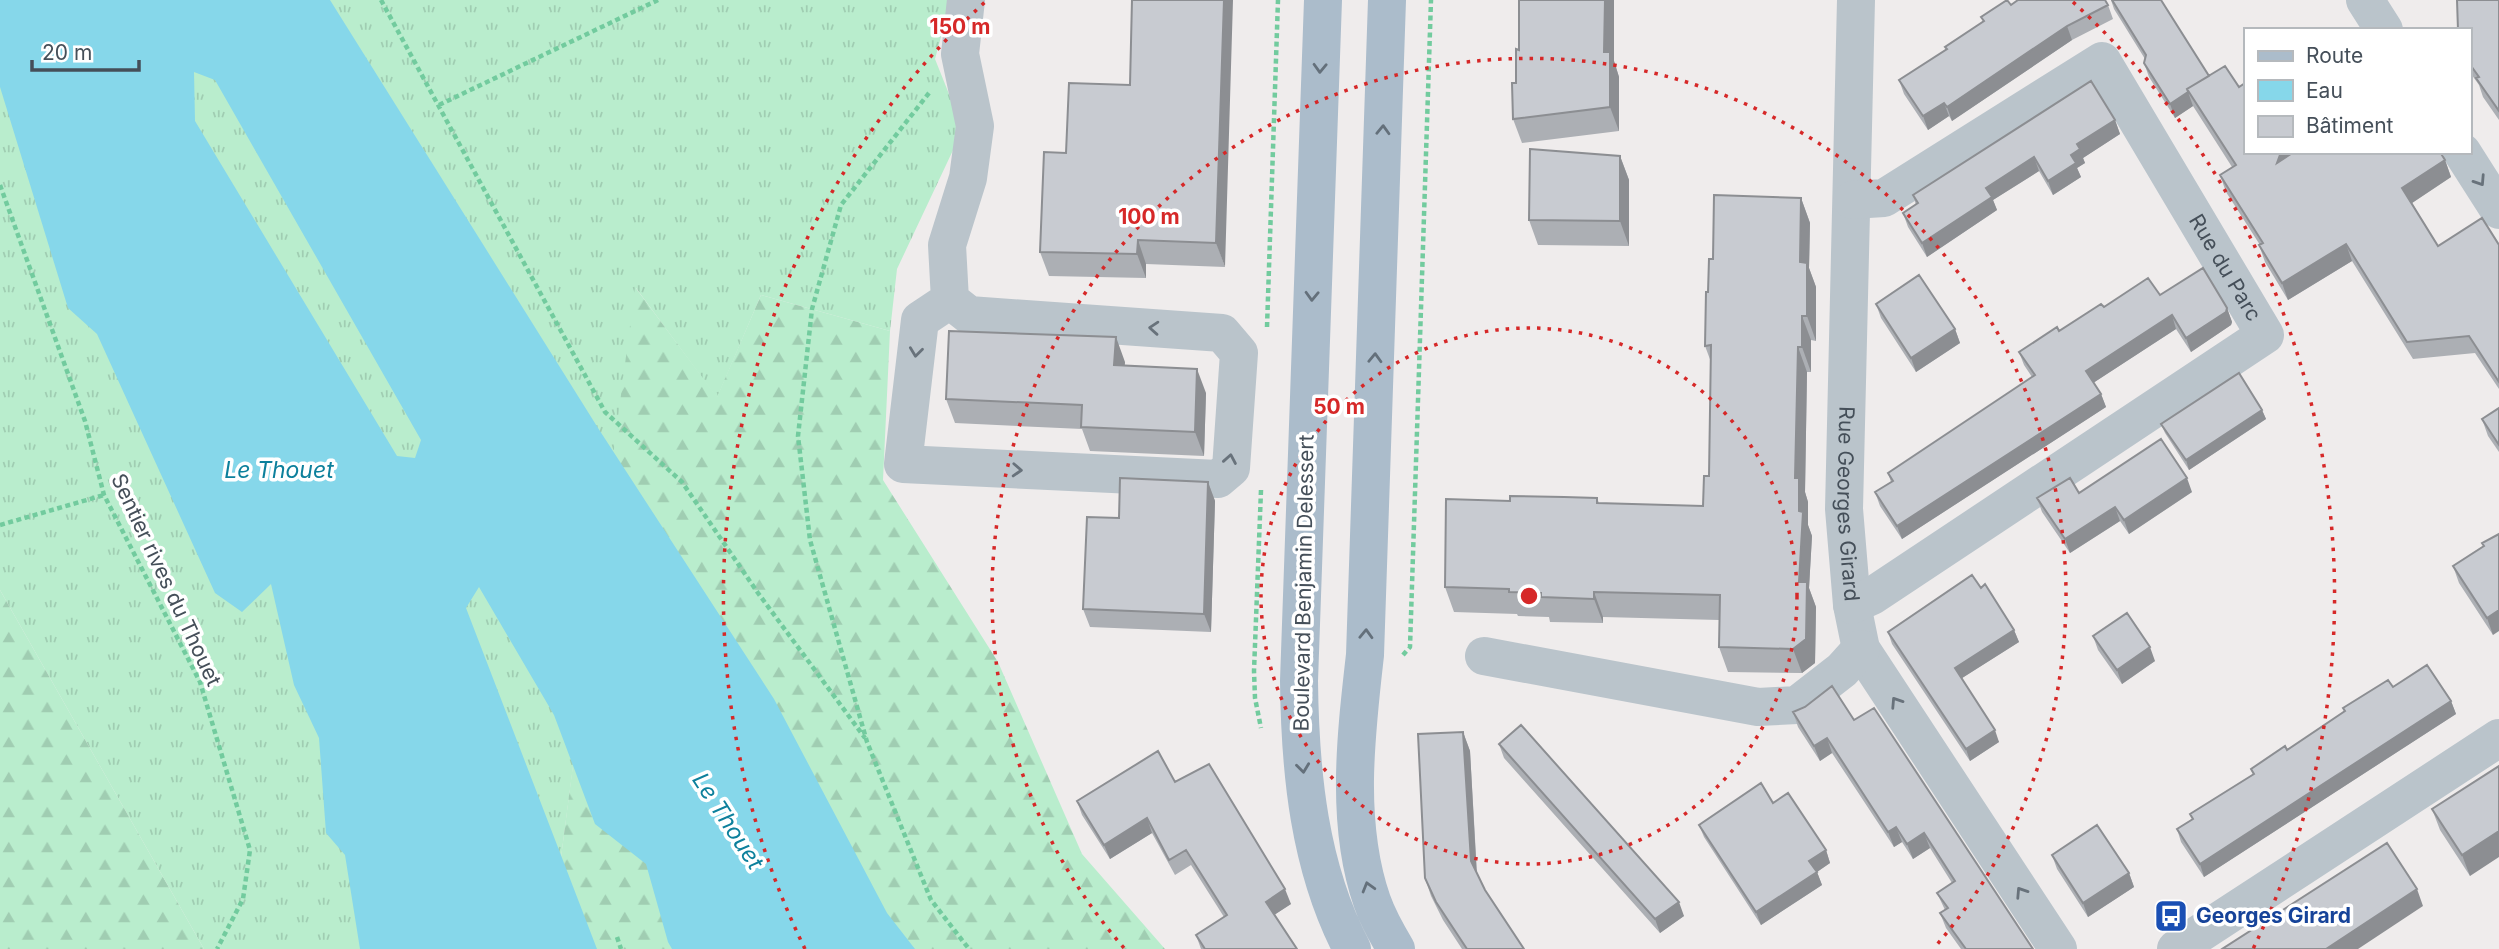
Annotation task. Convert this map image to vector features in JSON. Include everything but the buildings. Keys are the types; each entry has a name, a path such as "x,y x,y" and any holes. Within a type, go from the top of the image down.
{"main road":[{"name":"Boulevard Benjamin Delessert","path":"1323,0 1299,681 1300,744 1312,833 1325,881 1352,949"},
{"path":"1387,0 1365,654 1356,802 1364,873 1372,901 1396,949"}],"street":[{"path":"950,299 920,320 902,464 1218,479 1231,468 1239,353 1222,333 969,315 950,299 947,245 968,177 975,126 960,54 966,0"},
{"name":"Rue Georges Girard","path":"1856,0 1844,509 1852,605 1861,649 2058,949"},
{"path":"2365,0 2383,28"},
{"name":"Rue du Parc","path":"1852,200 1884,198 2102,61 2266,335 1872,596 1852,605"},
{"path":"2463,154 2499,211"},
{"path":"1484,656 1758,707 1797,705 1842,670 1861,649"},
{"path":"2176,949 2499,738"}],"path":[{"path":"381,0 605,412 682,482 758,593 867,742"},
{"path":"439,106 659,0"},
{"path":"1401,656 1410,647 1431,0"},
{"path":"960,54 841,205 812,309 798,436 810,540 867,742 931,900 969,949"},
{"name":"Sentier rives du Thouet","path":"0,185 85,421 104,495 200,682 250,850 243,900 217,949"},
{"path":"0,525 104,495"},
{"path":"617,937 621,949"}],"green space":[{"path":"0,0 951,0 935,59 963,129 897,269 890,331 761,295 717,398 636,288 557,888 513,949 204,949 0,590"},
{"path":"635,287 717,397 761,295 890,331 883,480 998,662 1082,854 1165,949 513,949 557,888"},
{"path":"0,590 204,949 0,949"}],"water":[{"name":"Le Thouet","path":"0,0 330,0 598,428 774,699 887,913 915,949 672,949 646,864 595,824 554,715 479,587 466,608 597,949 360,949 345,855 326,833 319,738 294,685 271,584 242,612 215,593 97,334 68,308 0,87","holes":["194,72 215,80 421,440 415,458 397,456 195,121"]}],"place":[{"name":"Georges Girard","path":"2171,916"}]}
